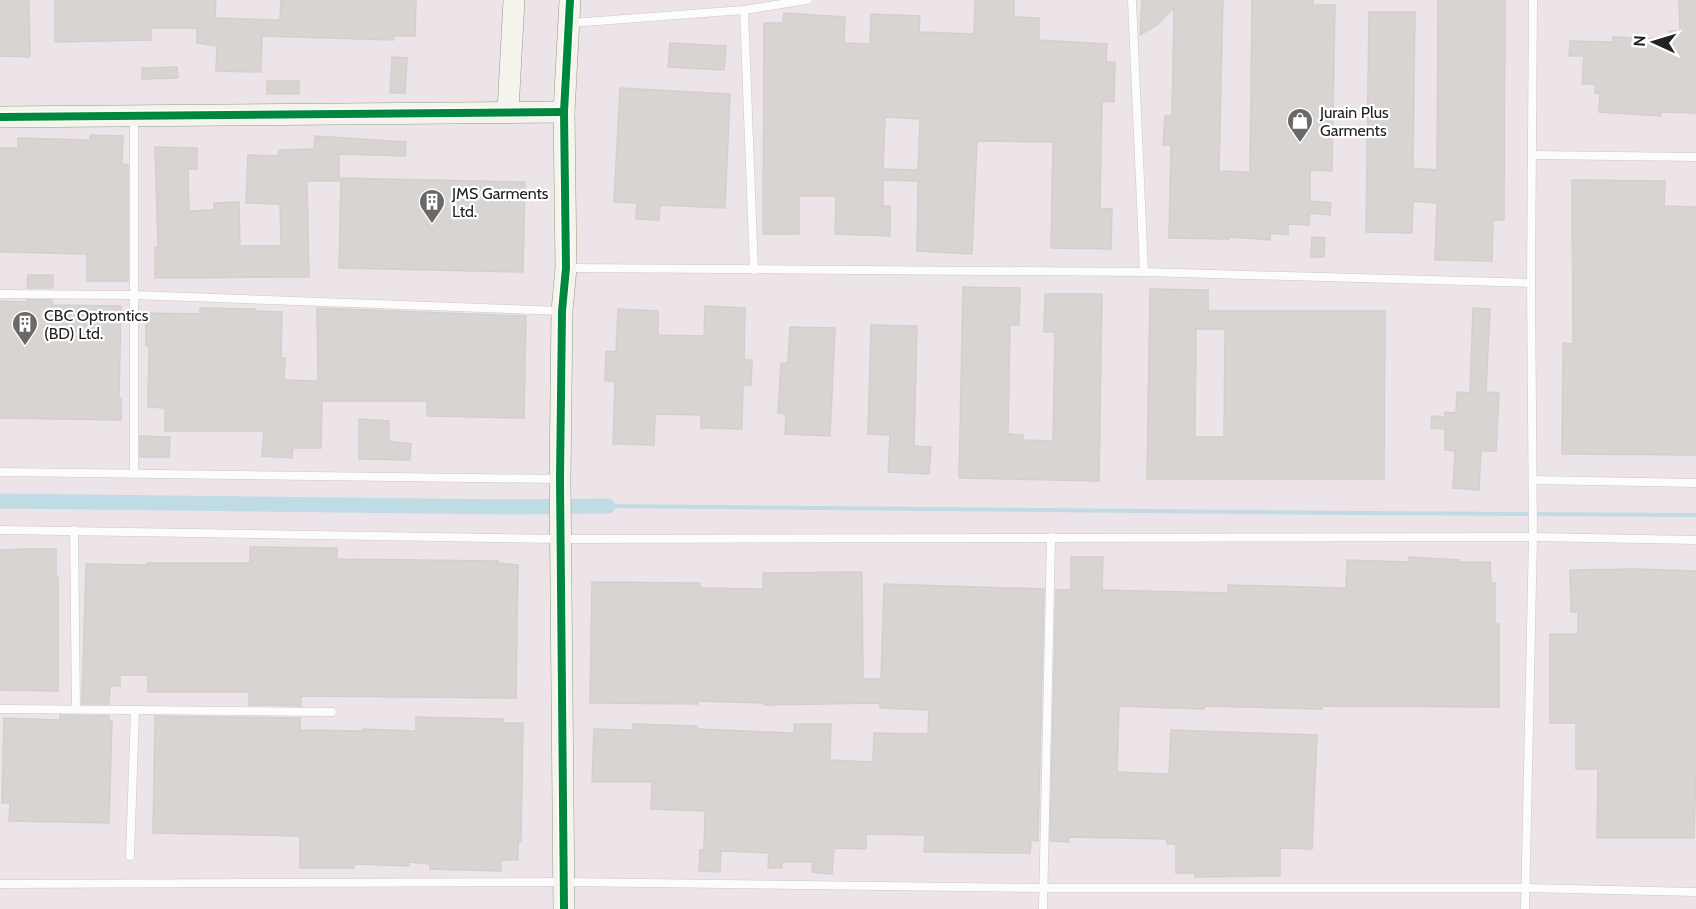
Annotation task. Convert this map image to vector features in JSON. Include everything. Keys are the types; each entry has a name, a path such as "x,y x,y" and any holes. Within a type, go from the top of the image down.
{"street":[{"path":"508,111 514,0"},
{"path":"564,909 560,479 562,311 566,268 564,112 570,0"},
{"path":"0,117 564,112"}],"lane":[{"path":"570,23 744,10 807,0"},
{"path":"1132,0 1144,272"},
{"path":"1525,909 1533,537 1531,283 1533,0"},
{"path":"744,10 754,270"},
{"path":"134,117 134,473"},
{"path":"1533,155 1696,156"},
{"path":"566,268 1144,272 1531,283"},
{"path":"0,294 134,296 562,311"},
{"path":"0,472 560,479"},
{"path":"1533,480 1696,483"},
{"path":"0,530 1051,537 1533,537 1696,540"},
{"path":"74,530 76,710"},
{"path":"1043,909 1051,537"},
{"path":"0,709 332,712"},
{"path":"130,856 135,710"},
{"path":"0,884 564,882 1043,888 1526,888 1696,892"}],"shaded area":[{"path":"0,0 1696,0 1696,909 0,909"}],"building":[{"path":"0,0 29,0 30,57 0,56"},
{"path":"55,0 216,0 215,18 280,20 281,0 416,0 415,36 393,36 393,40 262,36 261,72 216,71 217,46 197,43 197,28 151,28 151,40 55,42"},
{"path":"975,0 1014,0 1014,17 1039,18 1039,40 1107,44 1106,62 1115,62 1114,102 1102,101 1100,208 1112,209 1111,249 1051,248 1053,142 977,141 972,254 917,251 918,181 883,180 883,206 890,206 890,236 835,234 836,196 799,196 799,234 763,234 764,23 783,23 784,13 845,17 844,43 870,44 871,14 920,16 919,32 974,34","holes":["885,117 920,119 918,170 883,169"]},
{"path":"1142,0 1223,0 1219,171 1250,172 1252,0 1313,0 1313,5 1335,5 1332,171 1310,170 1310,201 1331,203 1330,215 1310,213 1309,225 1288,224 1288,235 1270,233 1270,240 1230,237 1229,239 1169,238 1171,145 1163,145 1165,116 1172,116 1174,8 1157,25 1140,35"},
{"path":"1438,0 1505,0 1504,220 1493,220 1492,261 1435,260 1437,203 1413,201 1412,233 1366,232 1369,12 1415,12 1413,168 1437,170"},
{"path":"1679,0 1696,0 1696,113 1661,112 1661,116 1599,112 1600,93 1595,93 1595,84 1582,84 1584,56 1569,56 1570,41 1612,42 1613,37 1669,39 1669,31 1680,31"},
{"path":"670,43 726,46 724,70 668,67"},
{"path":"392,57 407,58 405,93 390,93"},
{"path":"177,67 178,78 142,79 142,68"},
{"path":"267,81 299,81 299,94 267,94"},
{"path":"620,88 730,94 725,208 660,205 659,220 636,219 637,203 614,202"},
{"path":"90,135 123,136 122,164 128,165 128,281 87,281 87,254 0,252 0,148 18,148 18,138 90,140"},
{"path":"315,136 406,142 405,156 339,154 339,181 307,181 309,277 155,278 155,247 158,247 155,147 197,148 197,169 188,169 189,211 214,210 214,203 239,202 240,246 281,246 280,204 246,203 248,155 279,156 279,150 314,149"},
{"name":"JMS Garments Ltd.","path":"341,178 525,182 523,272 339,268"},
{"path":"1572,180 1665,181 1664,206 1696,207 1696,455 1562,454 1563,343 1573,344"},
{"path":"1312,237 1325,238 1324,257 1311,257"},
{"path":"28,275 53,275 53,288 27,288"},
{"path":"963,287 1020,288 1019,325 1010,325 1008,434 1023,435 1023,440 1053,441 1055,332 1044,332 1045,294 1102,294 1099,481 959,478"},
{"path":"1150,289 1208,290 1208,311 1385,311 1384,479 1147,479","holes":["1196,329 1225,329 1224,437 1195,437"]},
{"path":"27,300 52,300 52,305 121,306 119,398 121,398 121,420 0,418 0,301 27,302"},
{"path":"705,306 745,308 744,360 752,360 751,385 743,385 742,429 701,428 701,415 655,414 654,445 613,444 615,381 605,381 606,351 616,352 618,309 658,311 658,335 704,336"},
{"path":"200,308 282,312 281,358 285,358 284,380 318,381 317,308 526,316 524,418 427,416 427,401 322,401 321,448 293,448 292,458 262,456 264,431 165,431 165,408 148,407 149,346 146,346 146,313 200,314"},
{"path":"1473,308 1490,309 1486,392 1499,393 1496,451 1481,451 1479,490 1453,488 1455,451 1445,450 1445,429 1431,428 1432,416 1445,417 1445,412 1456,413 1457,392 1470,393"},
{"path":"871,325 917,326 914,446 931,447 929,474 888,472 890,435 868,434"},
{"path":"790,327 835,328 830,436 785,434 786,414 778,413 781,363 788,363"},
{"path":"359,419 389,421 389,441 411,444 410,460 359,459"},
{"path":"140,436 170,437 169,457 140,457"},
{"path":"250,547 337,548 337,559 498,561 498,563 518,565 516,698 301,696 301,706 249,705 249,692 148,692 148,675 120,675 120,686 110,686 109,704 82,704 86,564 250,563"},
{"path":"56,549 58,691 0,690 0,550"},
{"path":"1071,557 1103,557 1102,590 1228,593 1228,585 1346,588 1347,560 1409,562 1409,557 1459,560 1458,562 1490,562 1491,583 1495,583 1495,624 1499,624 1499,707 1322,706 1322,709 1204,706 1204,709 1119,706 1117,772 1169,774 1171,730 1317,735 1312,849 1280,848 1280,876 1195,877 1195,873 1176,873 1176,844 1167,844 1167,839 1069,837 1069,842 1050,841 1056,590 1071,590"},
{"path":"1570,570 1696,571 1694,838 1597,838 1598,769 1576,769 1576,723 1550,723 1550,634 1578,634 1578,612 1571,612"},
{"path":"862,572 863,679 881,679 884,584 1044,589 1038,841 1031,840 1030,853 924,852 925,835 866,834 866,849 834,848 832,874 812,872 813,862 782,862 782,868 768,868 769,853 721,851 720,872 699,871 700,850 704,850 705,811 651,809 652,782 592,782 594,729 633,730 633,724 794,733 794,724 831,724 830,760 873,762 874,733 928,734 929,710 880,708 880,703 764,705 764,703 698,701 698,704 590,703 592,582 700,583 700,588 763,589 763,573"},
{"path":"60,715 109,716 109,721 112,721 109,823 9,821 10,803 2,803 4,718 60,720"},
{"path":"155,716 300,718 300,730 416,731 416,717 503,719 503,723 523,723 521,842 518,842 518,860 501,860 501,871 430,869 430,864 409,862 409,866 354,864 354,868 300,868 300,836 153,833"}],"waterway":[{"path":"0,501 608,506"},
{"path":"608,506 1696,515"}],"cycle path":[{"path":"564,909 560,479 562,311 566,268 564,112 570,0"},
{"path":"0,117 564,112"}],"place":[{"name":"Jurain Plus Garments","path":"1300,144"},
{"name":"JMS Garments Ltd.","path":"432,225"},
{"name":"CBC Optrontics (BD) Ltd.","path":"25,347"}]}
